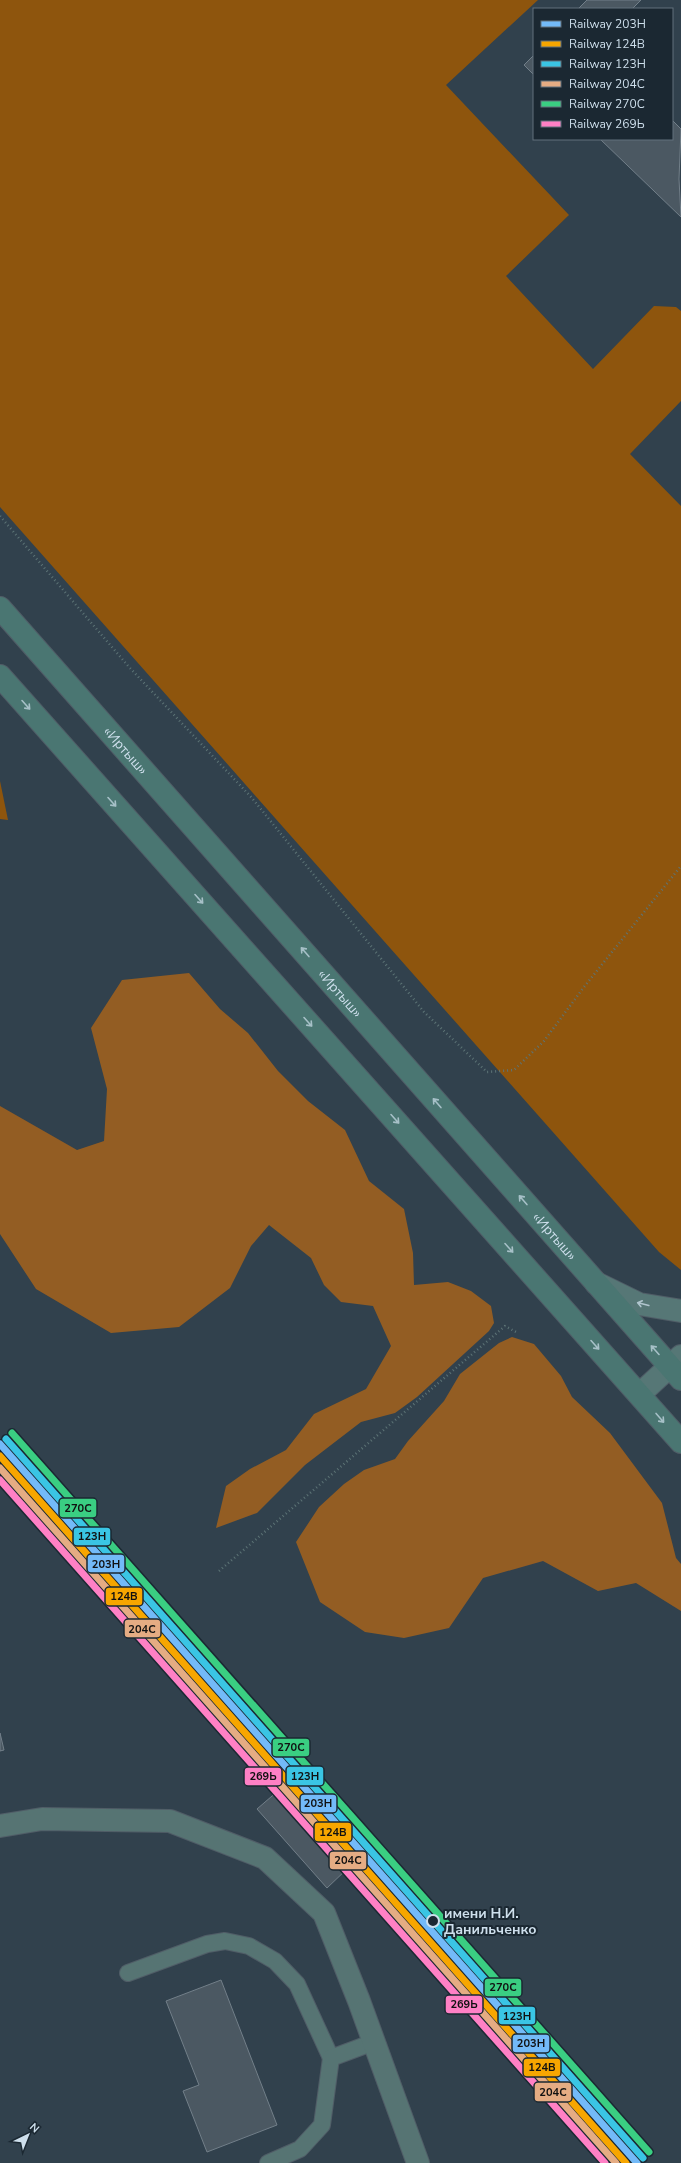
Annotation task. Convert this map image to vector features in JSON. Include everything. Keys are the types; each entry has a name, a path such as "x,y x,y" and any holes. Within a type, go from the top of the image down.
{"main road":[{"name":"«Иртыш»","path":"0,608 594,1282 677,1367"},
{"path":"0,676 640,1394 681,1442"}],"street":[{"path":"594,1282 639,1304 681,1311"},
{"path":"640,1394 677,1367"},
{"path":"0,1826 42,1819 170,1821 264,1858 324,1913 374,2042 418,2163"}],"lane":[{"path":"128,1973 208,1944 225,1941 249,1946 275,1961 297,1984 331,2058 322,2125 300,2149 268,2163"},
{"path":"331,2058 374,2042"}],"path":[{"path":"0,516 129,667 252,798 424,1012 487,1072 514,1070 544,1041 584,987 681,866"},
{"path":"219,1572 505,1326 516,1332"}],"shaded area":[{"path":"0,0 538,0 446,85 569,215 506,276 593,369 654,306 676,307 681,311 681,401 630,454 681,506 681,1270 659,1252 0,507"},
{"path":"0,781 8,820 0,819"},
{"path":"189,973 220,1009 248,1033 278,1071 308,1101 345,1130 369,1181 404,1209 413,1253 414,1285 448,1282 471,1291 491,1306 494,1323 489,1331 417,1397 395,1413 361,1422 305,1465 257,1513 216,1528 226,1486 250,1469 286,1450 314,1414 366,1389 391,1346 373,1306 341,1302 324,1285 311,1258 269,1225 251,1246 230,1288 179,1327 111,1333 36,1289 0,1234 0,1106 77,1150 104,1141 107,1089 91,1028 122,980"},
{"path":"512,1337 534,1344 561,1376 572,1397 610,1433 662,1503 676,1558 681,1564 681,1611 636,1583 598,1591 543,1561 483,1578 449,1628 404,1638 365,1632 320,1602 296,1542 319,1507 344,1484 364,1470 395,1459 408,1441 444,1401 460,1374 499,1343"}],"building":[{"path":"587,0 641,0 633,8 579,8"},
{"path":"533,56 533,74 524,65"},
{"path":"673,121 681,129 679,179 681,217 601,140 673,140"},
{"path":"0,1733 4,1750 0,1751"},
{"path":"279,1790 348,1868 327,1888 257,1809"},
{"path":"221,1980 277,2125 207,2152 183,2091 199,2085 166,2001"}],"rail line":[{"name":"270С","path":"12,1433 649,2152"},
{"name":"123Н","path":"6,1439 643,2158"},
{"name":"203Н","path":"0,1444 637,2163"},
{"name":"124В","path":"0,1456 626,2163"},
{"name":"204С","path":"0,1468 616,2163"},
{"name":"269Ь","path":"0,1480 605,2163"}],"place":[{"name":"имени Н.И. Данильченко","path":"433,1921"}]}
